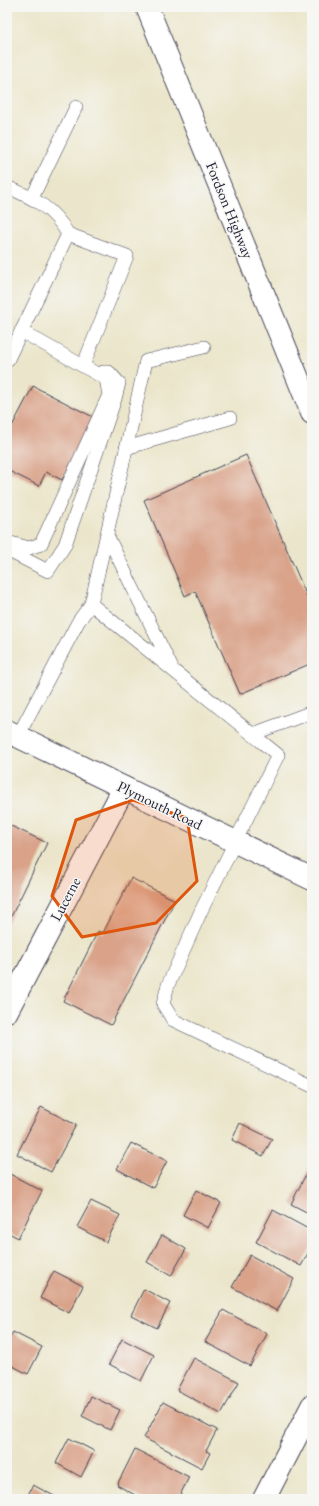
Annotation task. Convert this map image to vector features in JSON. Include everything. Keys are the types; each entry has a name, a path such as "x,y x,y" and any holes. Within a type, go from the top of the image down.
{"street":[{"name":"Fordson Highway","path":"147,7 303,368 312,414"},
{"name":"Plymouth Road","path":"12,734 312,879"},
{"name":"Lucerne","path":"10,1000 124,788"},
{"path":"264,1499 312,1406"}],"lane":[{"path":"32,198 76,107"},
{"path":"7,187 32,198 59,218 68,234 127,256 89,369"},
{"path":"7,361 68,234"},
{"path":"10,546 29,548 41,544 109,395 106,379 21,331"},
{"path":"12,734 78,622 91,604 146,361 204,347"},
{"path":"10,546 48,571 65,545 115,399 119,383 109,372 89,369"},
{"path":"126,448 230,418"},
{"path":"107,535 173,670"},
{"path":"91,604 278,755 201,911 168,984 163,1004 173,1020 312,1086"},
{"path":"253,734 312,712"}],"highlighted area":[{"path":"133,800 187,818 197,881 156,923 82,937 52,896 76,820"}],"building":[{"path":"33,386 95,418 62,480 46,472 39,486 7,470 7,436"},
{"path":"246,455 312,608 312,663 240,694 195,591 185,596 144,500"},
{"path":"7,824 47,843 7,925"},
{"path":"131,878 175,900 111,1025 63,1001 98,931 103,933"},
{"path":"41,1107 76,1125 51,1172 17,1154"},
{"path":"240,1123 272,1139 263,1156 232,1140"},
{"path":"131,1143 167,1161 153,1188 117,1169"},
{"path":"312,1162 312,1215 291,1204"},
{"path":"8,1173 42,1191 18,1238 7,1232"},
{"path":"196,1190 221,1203 208,1228 183,1215"},
{"path":"91,1201 120,1215 106,1242 77,1227"},
{"path":"273,1210 312,1231 312,1246 301,1266 256,1242"},
{"path":"162,1235 186,1249 171,1276 147,1262"},
{"path":"250,1255 294,1279 277,1311 232,1287"},
{"path":"54,1271 83,1286 69,1313 40,1298"},
{"path":"144,1289 170,1303 157,1328 131,1315"},
{"path":"223,1310 267,1334 250,1366 205,1342"},
{"path":"13,1332 42,1347 28,1374 7,1363 7,1344"},
{"path":"122,1339 154,1355 141,1381 109,1364"},
{"path":"194,1358 239,1382 221,1414 177,1390"},
{"path":"91,1396 120,1410 110,1430 82,1416"},
{"path":"163,1402 217,1430 206,1451 210,1453 202,1468 144,1438"},
{"path":"69,1438 94,1451 81,1477 56,1463"},
{"path":"135,1449 189,1477 178,1499 142,1499 117,1485"},
{"path":"33,1485 58,1498 58,1499 26,1499"}]}
